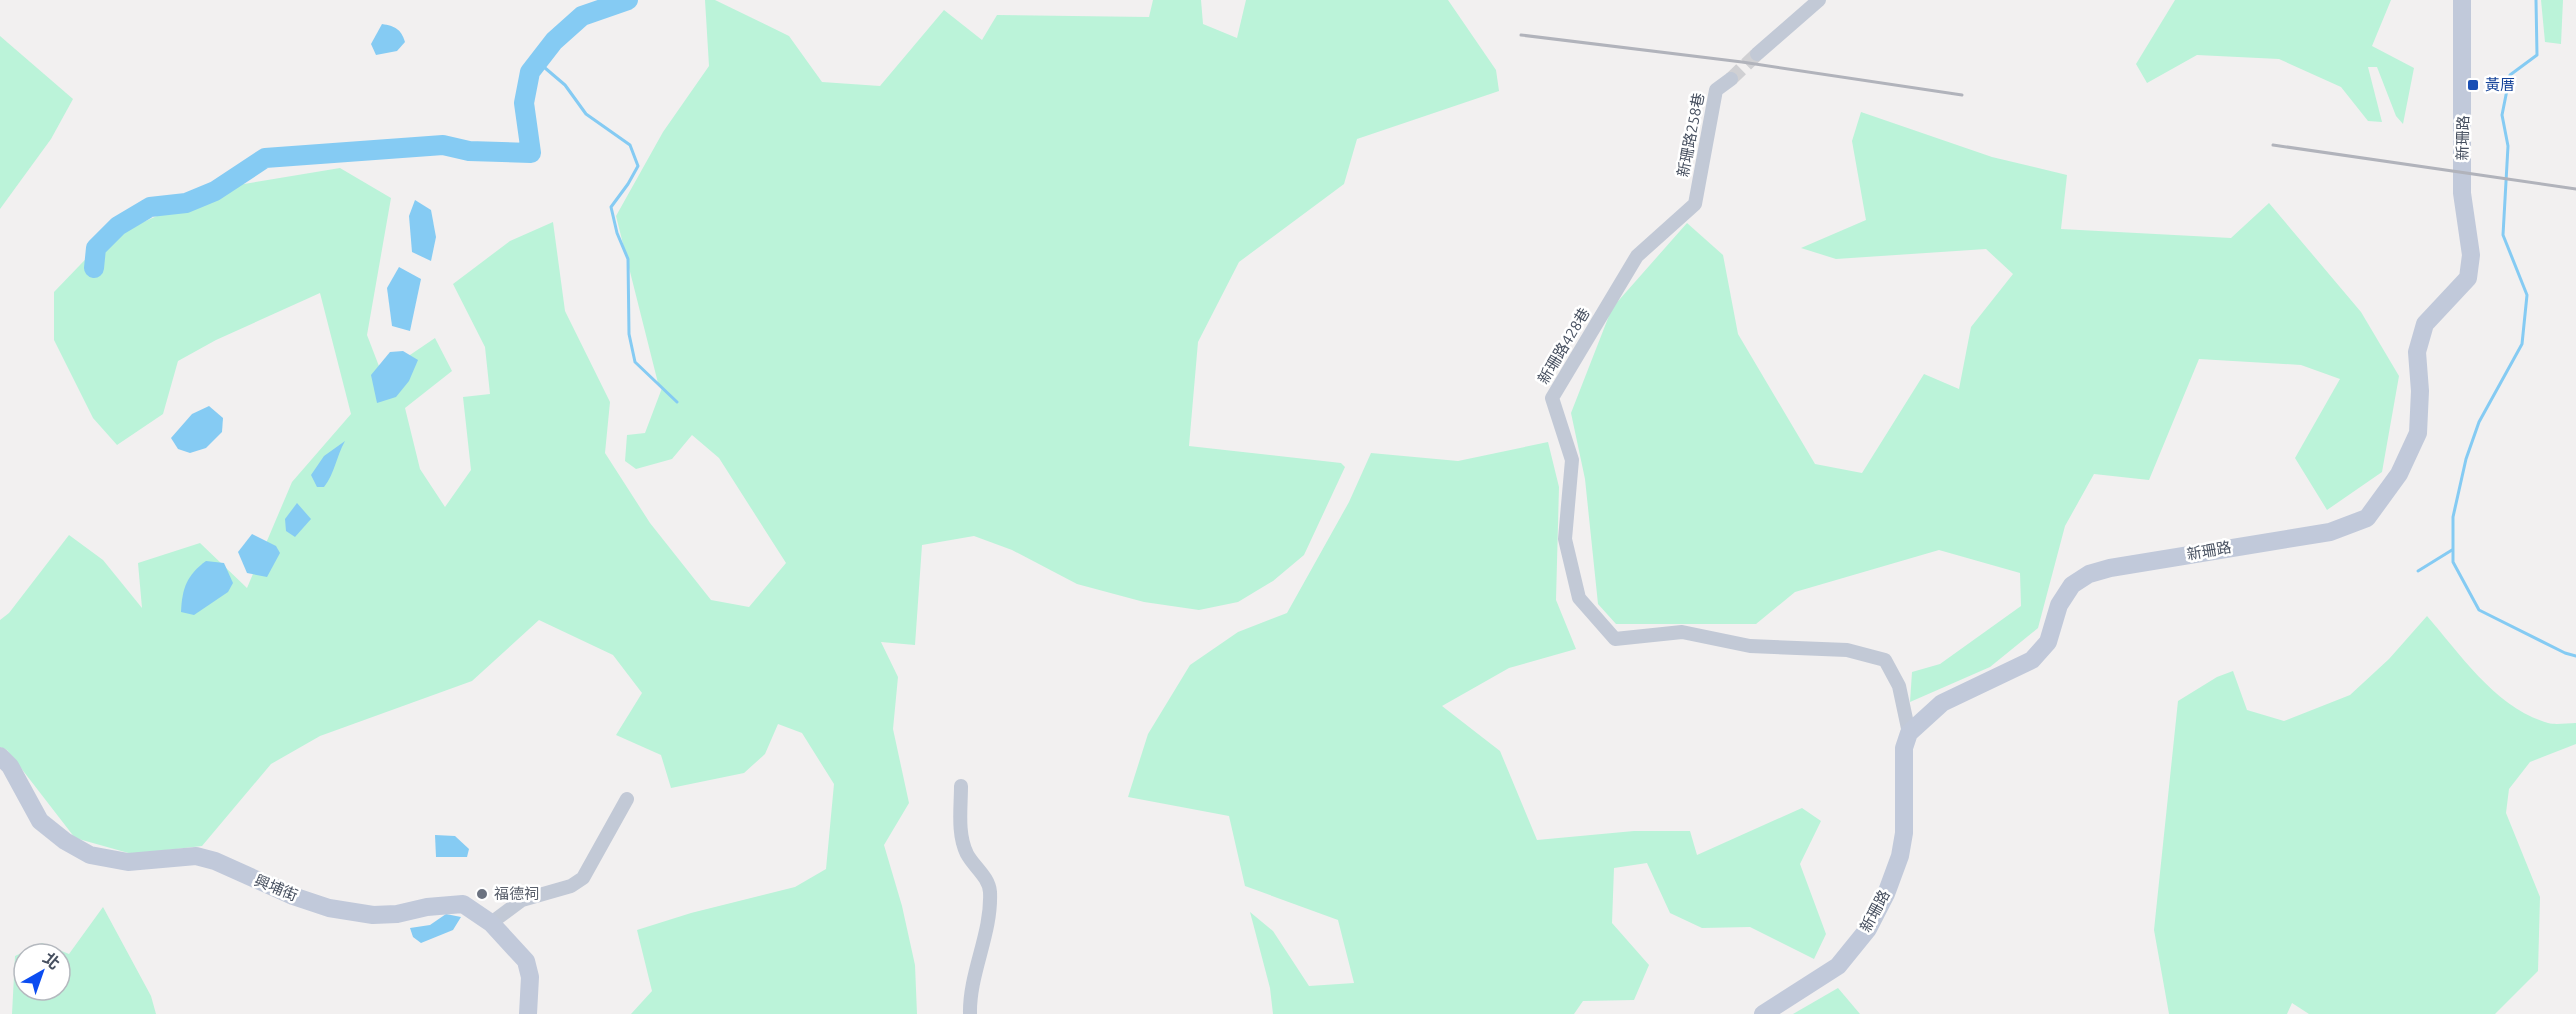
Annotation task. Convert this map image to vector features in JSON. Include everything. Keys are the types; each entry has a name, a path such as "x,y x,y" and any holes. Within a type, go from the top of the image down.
{"street":[{"path":"1757,54 1819,0"},
{"name":"新珊路","path":"1763,1014 1838,966 1868,929 1886,894 1900,856 1904,833 1904,748 1909,733 1942,703 2032,660 2048,642 2059,604 2072,585 2089,574 2110,568 2330,532 2367,518 2399,474 2418,433 2420,391 2417,352 2426,324 2468,278 2471,255 2462,193 2462,0"},
{"name":"新珊路258巷","path":"1695,204 1716,90 1731,79"},
{"name":"新珊路428巷","path":"1695,204 1637,256 1552,398 1572,460 1566,539 1580,598 1615,639 1682,632 1750,646 1847,650 1885,660 1899,686 1909,733"},
{"name":"興埔街","path":"0,756 10,766 40,821 65,842 90,855 128,862 196,856 215,861 283,892 329,908 385,914 463,904 491,923 526,962 530,977 528,1014"},
{"path":"961,786 961,838 968,855 987,881 990,889 990,909 969,998 970,1014"},
{"path":"491,923 522,900 571,886 584,878 627,799"}],"green space":[{"path":"705,0 715,0 789,36 822,82 880,86 944,10 982,40 997,15 1149,17 1153,0 1201,0 1203,24 1237,38 1246,0 1448,0 1496,70 1499,91 1357,139 1344,184 1239,262 1198,342 1189,446 1341,463 1345,467 1304,555 1273,581 1238,602 1199,610 1144,602 1077,584 1012,550 974,536 922,545 915,645 881,642 898,677 893,729 909,803 884,845 902,906 915,965 917,1014 631,1014 652,991 637,930 691,913 795,887 826,869 834,784 802,733 778,724 765,754 744,773 671,788 661,755 616,735 642,693 613,655 539,620 472,681 320,736 271,764 202,846 132,854 75,838 7,750 0,747 0,620 9,613 69,535 103,560 142,608 138,563 200,543 247,588 292,482 351,414 320,293 216,340 178,361 163,414 117,445 93,418 54,340 54,292 105,239 220,188 340,168 391,198 367,335 382,374 435,338 452,371 405,408 420,469 445,507 471,470 463,397 490,394 485,347 453,284 510,241 553,222 565,311 610,402 605,453 650,523 711,600 749,607 786,563 719,458 692,435 672,459 636,469 625,461 627,435 645,433 662,388 658,383 616,216 663,132 709,66"},
{"path":"2175,0 2391,0 2372,46 2414,68 2403,124 2396,116 2377,67 2368,67 2382,122 2368,121 2341,87 2279,59 2197,55 2147,83 2136,64"},
{"path":"2541,0 2563,0 2561,44 2545,42"},
{"path":"0,36 73,99 51,139 0,209"},
{"path":"1861,112 1992,157 2067,175 2061,229 2231,238 2269,203 2361,312 2399,376 2382,472 2327,510 2295,458 2340,379 2301,365 2199,359 2149,480 2094,474 2065,526 2038,628 1990,667 1910,702 1912,672 1940,664 2021,606 2020,573 1939,550 1795,592 1756,624 1616,624 1598,604 1585,479 1571,413 1612,308 1687,223 1723,255 1738,334 1815,464 1862,473 1924,374 1959,389 1971,327 2013,274 1986,249 1836,259 1801,248 1866,220 1852,141"},
{"path":"1548,442 1559,487 1556,600 1576,649 1509,668 1442,706 1500,751 1537,840 1634,831 1690,831 1697,855 1802,808 1821,821 1800,864 1826,934 1814,959 1750,927 1702,928 1670,913 1647,863 1614,868 1612,923 1649,965 1634,1000 1583,1001 1574,1014 1273,1014 1270,988 1250,912 1273,931 1309,986 1354,983 1338,920 1245,886 1229,816 1128,797 1148,734 1190,665 1238,632 1287,613 1349,502 1371,453 1458,461"},
{"path":"2427,616 2481,678 2512,705 2529,716 2548,723 2576,723 2576,744 2530,762 2509,789 2506,813 2540,897 2538,971 2495,1014 2309,1014 2292,1003 2287,1014 2169,1014 2154,930 2178,701 2217,677 2233,671 2247,710 2284,721 2350,695 2389,659"},
{"path":"103,907 151,996 156,1014 12,1014 13,1002 72,1002 72,950"},
{"path":"1838,988 1860,1014 1793,1014"}],"water":[{"path":"382,24 397,29 405,42 397,51 376,55 371,44"},
{"path":"415,200 431,210 436,237 431,261 412,252 409,216"},
{"path":"399,267 421,279 410,331 392,326 387,288"},
{"path":"403,351 418,360 409,381 396,397 377,403 371,375 390,352"},
{"path":"209,406 223,418 222,432 206,448 190,453 178,449 171,438 192,414"},
{"path":"345,441 328,482 324,487 317,487 311,475 324,456"},
{"path":"297,503 311,519 295,537 286,531 285,519"},
{"path":"252,534 276,546 280,553 267,577 247,573 238,552"},
{"path":"206,561 224,563 233,583 228,592 194,615 181,612 187,583 194,572"},
{"path":"435,835 455,836 469,849 467,857 436,857"},
{"path":"446,914 461,917 453,930 421,943 413,937 410,928 430,925"}],"waterway":[{"path":"94,268 96,248 118,226 150,207 186,203 215,191 265,158 443,145 469,151 531,153 524,103 530,72 554,41 582,16 628,0"},
{"path":"2536,0 2537,55 2510,75 2502,115 2508,146 2503,235 2527,295 2522,344 2479,422 2466,459 2453,517 2453,562 2479,610 2565,653 2576,656"},
{"path":"538,62 565,85 586,114 630,145 638,166 611,207 617,233 628,259 629,334 635,362 677,402"},
{"path":"2418,571 2452,550"}],"tunnel":[{"path":"1731,79 1757,54"}],"railway":[{"path":"1521,35 1742,62 1962,95"},
{"path":"2273,145 2576,189"}],"place":[{"name":"黃厝","path":"2473,85"},
{"name":"福德祠","path":"482,894"}]}
